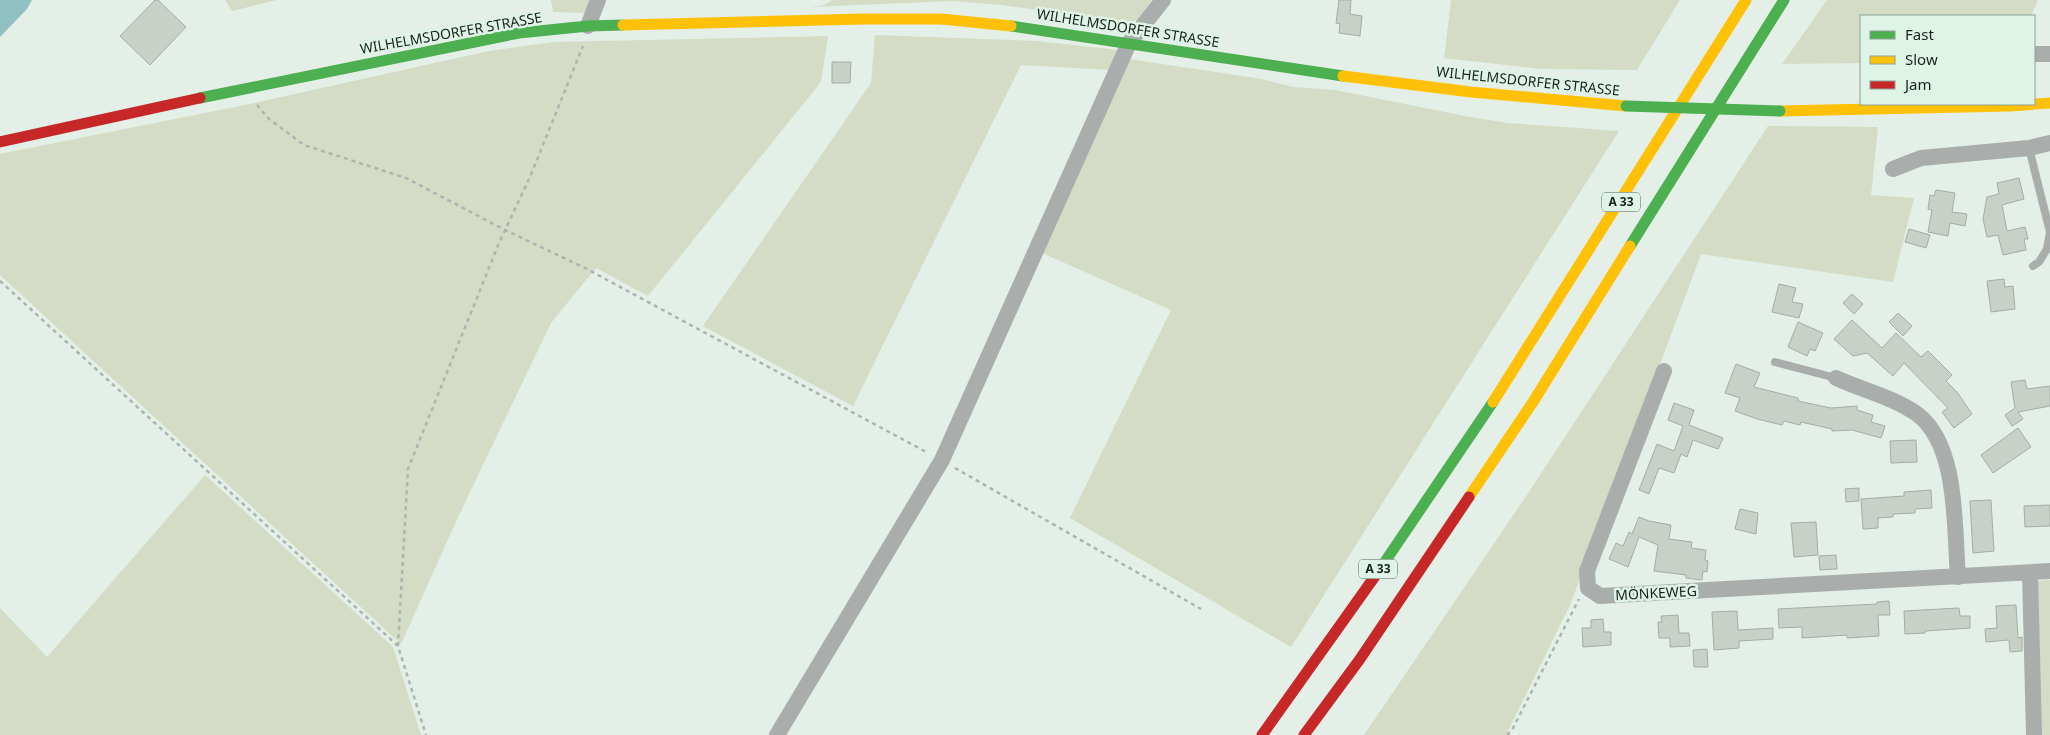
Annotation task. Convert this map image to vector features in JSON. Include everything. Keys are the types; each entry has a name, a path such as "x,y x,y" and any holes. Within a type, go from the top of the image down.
{"main road":[{"name":"A 33","path":"1262,735 1335,633 1493,402 1618,207 1746,0"},
{"name":"A 33","path":"1304,735 1360,659 1533,402 1784,0"},
{"path":"1763,36 1796,0"},
{"name":"WILHELMSDORFER STRASSE","path":"0,142 243,89 519,33 588,26 941,19 992,23 1356,78 1471,92 1626,106 1780,111 2023,105"},
{"name":"WILHELMSDORFER STRASSE","path":"2035,104 2050,103"}],"street":[{"path":"588,26 598,0"},
{"path":"777,735 942,460 1129,43 1163,0"},
{"path":"2035,54 2050,54"},
{"path":"1893,169 1921,158 2029,148 2050,143"},
{"path":"1588,588 1587,571 1664,371"},
{"path":"1836,378 1897,402 1918,414 1933,431 1943,451 1950,477 1958,577"},
{"name":"MÖNKEWEG","path":"1588,588 1600,596 2050,571"},
{"path":"2030,572 2034,735"}],"lane":[{"path":"2029,148 2050,232 2047,248 2039,262 2033,266"},
{"path":"1776,362 1836,378"}],"path":[{"path":"426,735 398,646 408,469 505,230 530,177 584,44 588,26"},
{"path":"243,89 269,119 304,145 406,178 505,230 585,268 942,460 1201,609"},
{"path":"0,280 398,646"},
{"path":"1507,735 1512,730 1575,606 1588,588"}],"green space":[{"path":"225,0 277,0 232,11"},
{"path":"551,0 594,0 589,13 553,12"},
{"path":"832,0 1152,0 1138,19 1131,22 1000,5 953,1 810,7 824,5"},
{"path":"1451,0 1680,0 1637,70 1541,69 1444,58"},
{"path":"1827,0 2038,0 2031,15 1860,15 1860,63 1782,64"},
{"path":"875,35 1036,41 1118,50 1109,70 1021,65 853,406 703,326 871,83"},
{"path":"828,36 821,82 648,296 596,268 551,323 459,515 401,644 0,275 0,154 250,104 489,51 553,42"},
{"path":"1129,59 1262,79 1293,87 1335,90 1508,123 1619,131 1291,647 1070,518 1171,310 1042,253"},
{"path":"1768,126 1878,127 1871,195 1914,198 1893,282 1701,254 1571,603 1506,735 1364,735 1529,492"},
{"path":"205,475 393,647 421,735 0,735 0,608 47,657"},
{"path":"2050,580 2050,735 2041,735 2038,581"}],"water":[{"path":"0,0 32,0 27,9 0,37"}],"building":[{"path":"155,0 158,0 186,27 150,65 120,36"},
{"path":"1339,0 1351,0 1350,14 1362,16 1360,36 1339,33 1340,24 1336,23"},
{"path":"832,62 851,62 850,83 832,83"},
{"path":"2019,178 2024,199 2002,205 2007,231 2025,227 2028,239 2024,239 2026,250 2003,255 1998,235 1987,237 1983,219 1987,197 1999,194 1997,183"},
{"path":"1936,190 1955,193 1952,212 1967,214 1965,226 1950,223 1948,236 1928,232 1932,210 1928,209 1930,195 1934,196"},
{"path":"1909,229 1930,235 1926,248 1905,242"},
{"path":"2004,279 2005,287 2013,286 2015,309 1991,312 1987,281"},
{"path":"1779,284 1796,288 1792,302 1803,304 1799,318 1772,312"},
{"path":"1852,294 1863,304 1854,314 1843,303"},
{"path":"1898,313 1912,326 1903,336 1889,322"},
{"path":"1852,320 1882,348 1896,333 1921,357 1928,351 1952,375 1946,381 1957,392 1972,414 1954,428 1942,412 1948,408 1904,363 1893,376 1867,353 1853,356 1834,339"},
{"path":"1798,322 1823,333 1815,351 1810,349 1807,356 1788,347"},
{"path":"1736,364 1760,373 1754,387 1798,398 1798,401 1831,408 1857,406 1857,410 1873,415 1871,422 1885,426 1881,438 1852,430 1832,431 1832,429 1801,422 1800,425 1784,421 1782,425 1735,411 1740,398 1725,393"},
{"path":"2025,380 2027,389 2050,386 2050,406 2018,412 2023,419 2012,426 2005,415 2015,408 2011,382"},
{"path":"1674,403 1694,410 1689,425 1723,438 1718,449 1693,440 1687,457 1681,454 1674,473 1659,468 1649,494 1639,490 1657,444 1674,451 1683,426 1668,420"},
{"path":"2018,428 2031,447 1993,473 1981,455"},
{"path":"1916,440 1917,462 1891,463 1890,441"},
{"path":"1859,488 1859,501 1846,502 1845,489"},
{"path":"1931,490 1932,508 1915,509 1915,513 1893,514 1893,517 1878,518 1878,528 1863,529 1861,499 1904,496 1904,492"},
{"path":"1991,500 1994,551 1973,553 1970,501"},
{"path":"2050,505 2050,526 2025,527 2024,506"},
{"path":"1740,509 1758,513 1756,534 1735,529"},
{"path":"1639,517 1671,525 1669,539 1692,542 1691,548 1706,550 1707,572 1703,571 1702,580 1686,578 1686,575 1654,571 1658,545 1639,537 1628,567 1609,559 1616,543 1623,546 1629,532 1632,534"},
{"path":"1816,522 1818,555 1794,557 1791,523"},
{"path":"1836,555 1837,569 1820,570 1819,556"},
{"path":"1889,601 1890,615 1878,615 1879,636 1847,638 1847,635 1802,638 1802,627 1779,628 1778,609 1877,604 1877,602"},
{"path":"2016,605 2018,638 2022,637 2022,651 2010,652 2009,640 1986,642 1985,629 1997,628 1996,606"},
{"path":"1959,608 1960,616 1970,616 1970,628 1905,634 1904,611"},
{"path":"1737,611 1738,630 1773,628 1773,639 1739,641 1739,648 1714,650 1712,612"},
{"path":"1678,615 1679,633 1689,633 1690,646 1670,647 1670,638 1659,638 1658,622 1662,622 1661,616"},
{"path":"1603,619 1604,632 1611,632 1611,645 1583,647 1582,628 1591,628 1591,620"},
{"path":"1707,649 1708,667 1694,667 1693,650"}],"traffic: fast":[{"path":"1630,246 1784,0"},
{"path":"200,98 519,33 588,26 623,25"},
{"path":"1011,26 1343,76"},
{"path":"1626,106 1780,111"},
{"path":"1378,572 1493,402"}],"traffic: slow":[{"path":"1493,402 1746,0"},
{"path":"623,25 941,19 1011,26"},
{"path":"1343,76 1471,92 1626,106"},
{"path":"2035,104 2050,103"},
{"path":"1780,111 2023,105"},
{"path":"1469,497 1533,402 1630,246"}],"traffic: jam":[{"path":"0,142 200,98"},
{"path":"1304,735 1360,659 1469,497"},
{"path":"1262,735 1378,572"}]}
